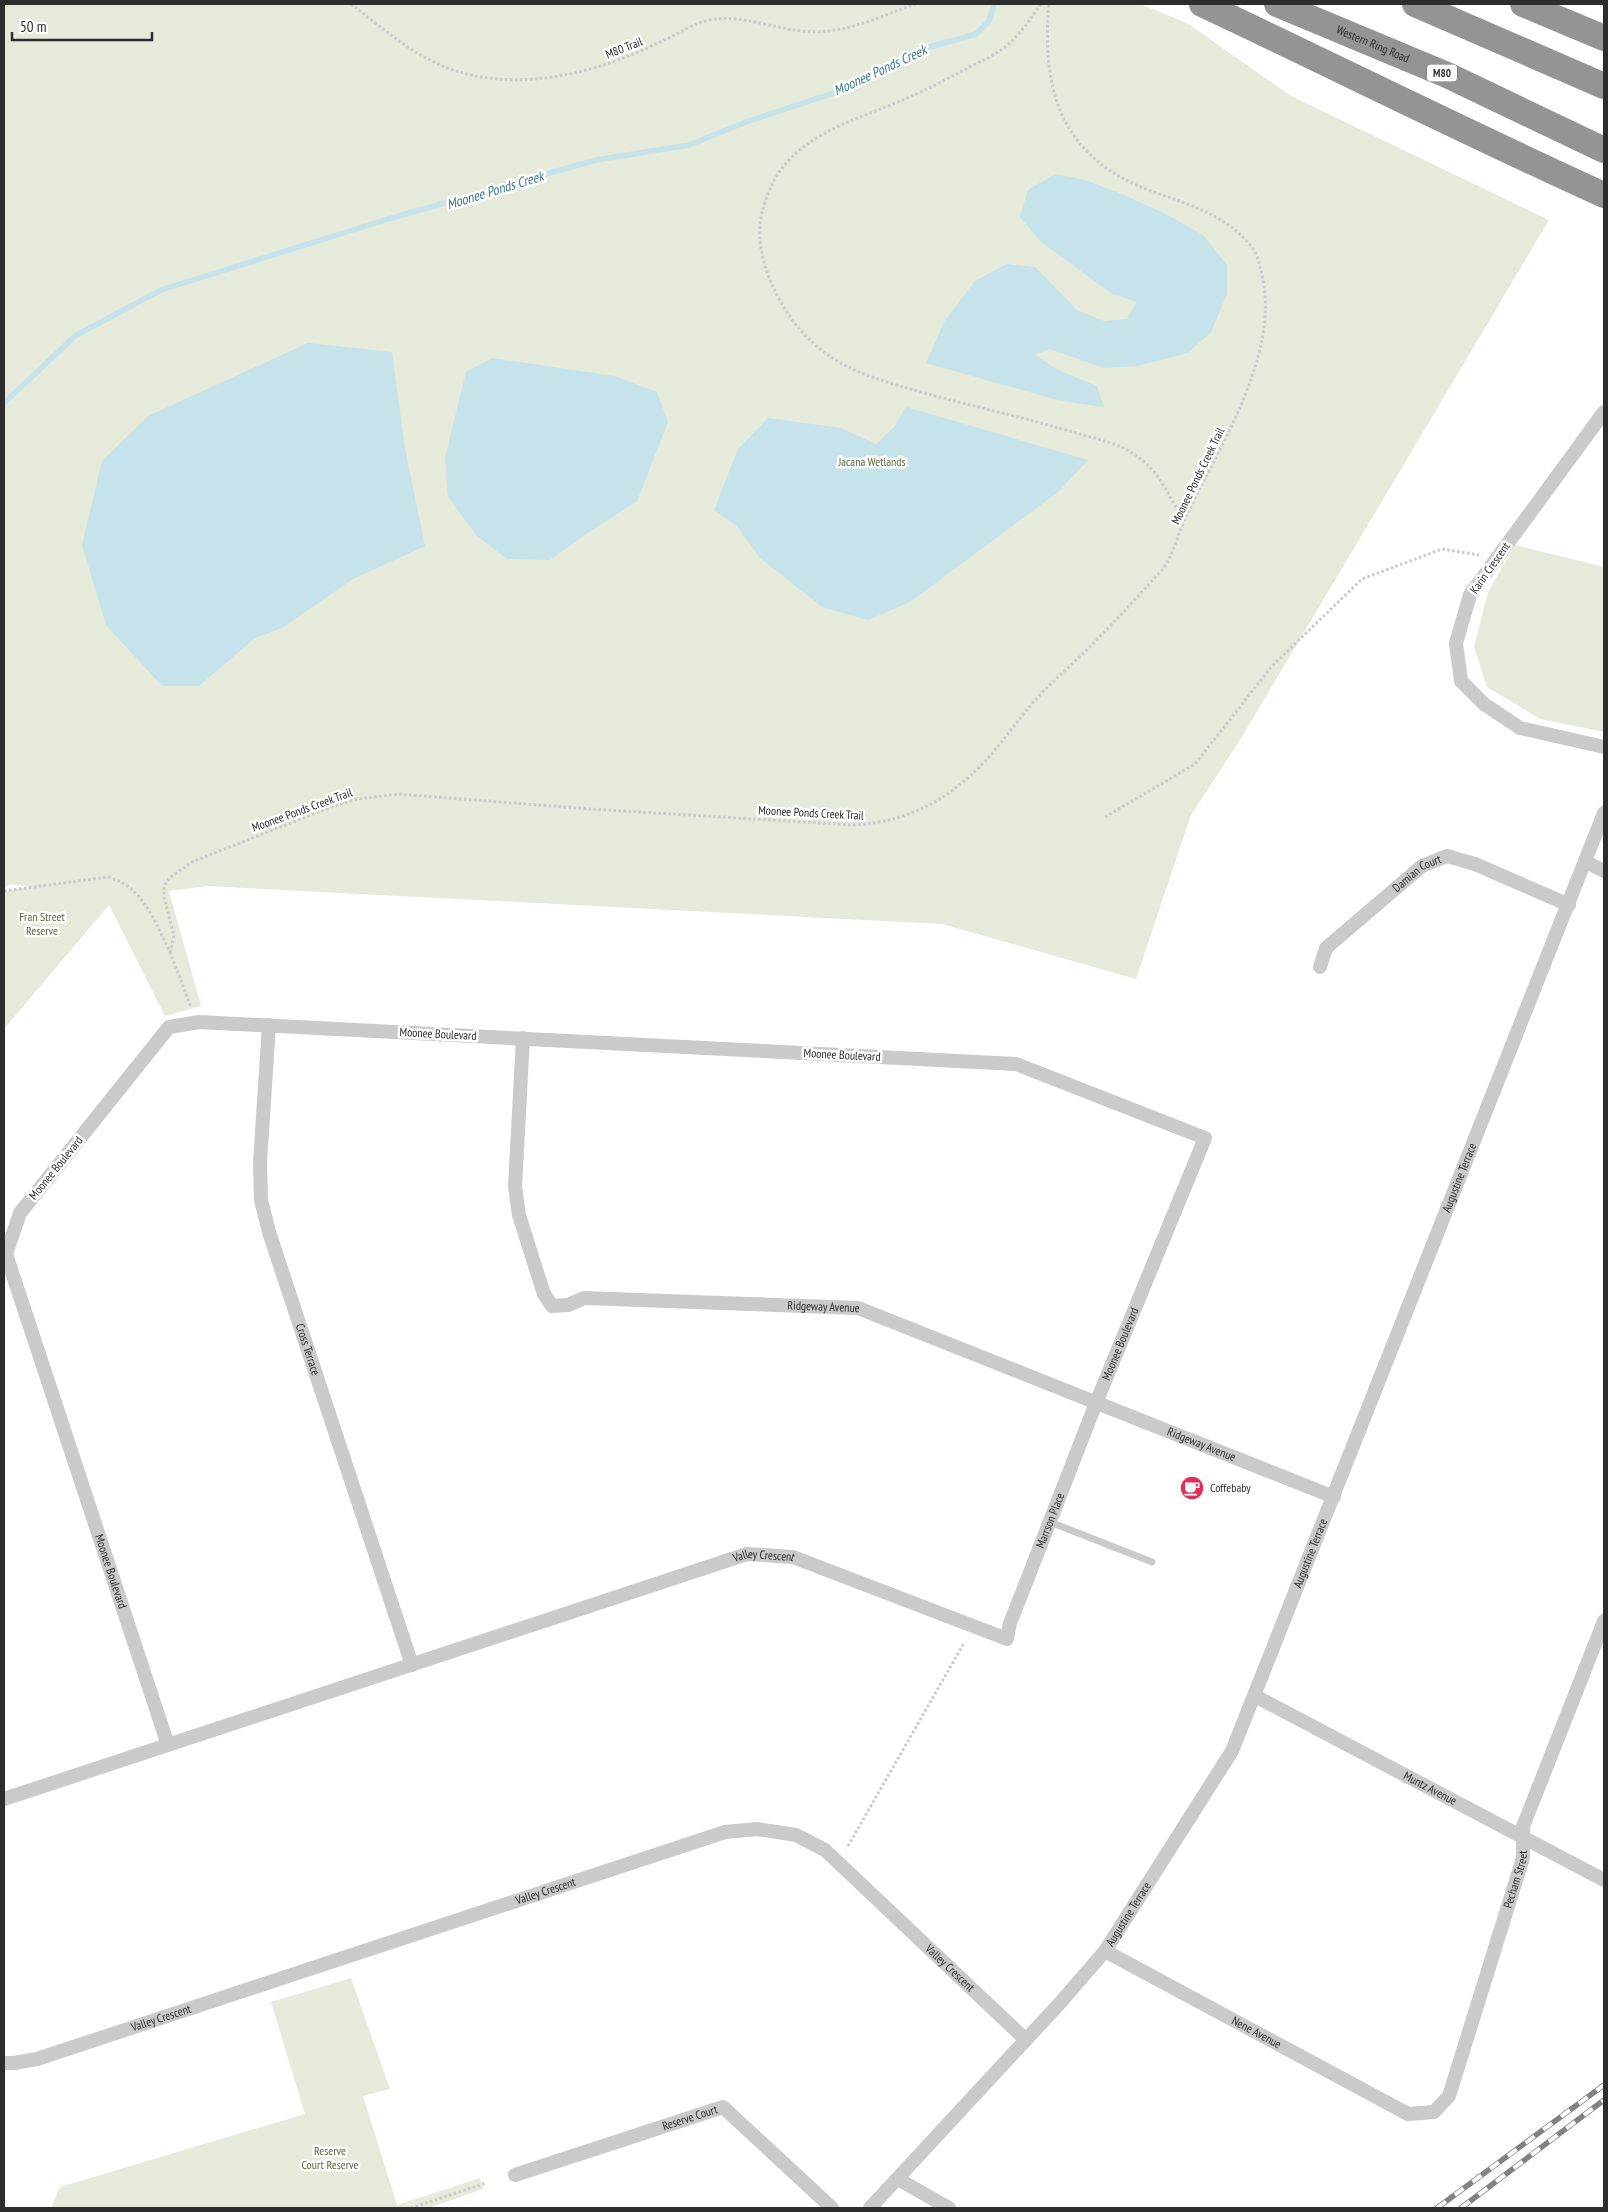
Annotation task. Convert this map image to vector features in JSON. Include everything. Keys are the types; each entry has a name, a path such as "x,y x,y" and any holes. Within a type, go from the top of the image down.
{"highway":[{"path":"1202,4 1408,101 1528,161 1604,195"},
{"name":"Western Ring Road","path":"1277,4 1447,75 1604,150"},
{"path":"1415,4 1604,86"},
{"path":"1523,4 1604,38"}],"street":[{"name":"Karin Crescent","path":"1604,412 1470,595 1456,643 1461,681 1484,704 1520,728 1604,746"},
{"name":"Augustine Terrace","path":"870,2208 1026,2040 1105,1951 1232,1751 1604,813"},
{"name":"Damian Court","path":"1320,968 1326,948 1422,866 1447,856 1475,864 1569,905"},
{"path":"1586,862 1604,871"},
{"name":"Moonee Boulevard","path":"168,1745 6,1254 20,1212 169,1027 199,1022 268,1025 1016,1064 1205,1138 1096,1403"},
{"name":"Cross Terrace","path":"268,1025 260,1162 261,1200 269,1232 412,1665"},
{"name":"Ridgeway Avenue","path":"523,1038 515,1186 519,1216 534,1266 544,1294 552,1306 568,1305 584,1298 858,1308 1334,1497"},
{"name":"Marrson Place","path":"1007,1639 1010,1623 1096,1403"},
{"name":"Valley Crescent","path":"4,1799 747,1554 793,1557 1007,1639"},
{"name":"Pecham Street","path":"1408,2114 1434,2112 1449,2096 1523,1858 1526,1819 1604,1621"},
{"name":"Muntz Avenue","path":"1255,1696 1604,1880"},
{"name":"Valley Crescent","path":"4,2063 14,2064 37,2059 715,1835 757,1828 796,1835 825,1850 1026,2040"},
{"name":"Nene Avenue","path":"1105,1951 1408,2114"},
{"name":"Reserve Court","path":"515,2175 722,2107 832,2208"},
{"path":"898,2179 949,2208"}],"lane":[{"path":"1050,1522 1152,1562"}],"path":[{"name":"M80 Trail","path":"351,4 402,42 444,67 464,73 516,80 573,74 610,63 709,20 746,20 803,32 824,32 865,22 915,4"},
{"path":"1041,4 1014,40 999,52 907,98 838,127 811,141 792,155 774,179 763,206 759,241 765,268 779,298 800,329 820,349 842,363 866,375 892,384 969,405 1019,416 1130,451 1152,469 1184,522"},
{"name":"Moonee Ponds Creek Trail","path":"170,952 174,936 164,897 164,886 169,878 194,861 233,844 357,799 398,794 590,809 853,825 875,824 898,819 922,809 948,793 977,768 1039,696 1157,576 1171,557 1184,522 1228,437 1256,360 1267,305 1261,268 1253,248 1232,227 1216,216 1146,189 1116,174 1094,159 1073,136 1059,111 1051,88 1047,60 1049,4"},
{"path":"1105,817 1195,764 1272,666 1362,579 1442,549 1497,557"},
{"path":"4,891 108,876 121,880 142,898 170,952 187,1001"},
{"path":"848,1846 964,1643"},
{"path":"411,2208 486,2183"}],"green space":[{"name":"Jacana Wetlands","path":"4,4 1140,4 1187,23 1291,96 1549,220 1240,740 1191,815 1136,979 942,924 207,886 169,891 201,1006 165,1016 109,905 4,1029 4,892 28,887 10,884 4,888"},
{"path":"1515,545 1604,567 1604,732 1540,719 1487,687 1474,647 1488,592"},
{"name":"Reserve Court Reserve","path":"351,1978 390,2089 363,2096 397,2205 480,2178 483,2189 429,2208 51,2208 60,2187 305,2114 271,2002"}],"water":[{"path":"1055,174 1085,180 1166,214 1203,235 1227,265 1227,294 1211,332 1188,353 1137,366 1104,368 1049,349 1035,355 1056,369 1097,386 1104,407 1061,401 926,363 944,322 975,281 1007,264 1035,267 1077,310 1104,321 1127,319 1137,302 1111,293 1041,242 1020,217 1028,190"},
{"path":"308,343 392,352 405,449 425,546 353,579 282,628 255,638 199,686 162,686 106,625 82,545 102,461 148,416"},
{"path":"492,358 614,376 657,392 668,422 637,501 550,560 507,559 477,536 448,497 445,458 466,372"},
{"path":"906,407 1088,460 1058,492 910,602 868,620 822,607 760,558 737,526 714,510 738,449 768,418 841,428 876,444 894,427"}],"waterway":[{"name":"Moonee Ponds Creek","path":"4,403 75,336 161,290 388,219 596,160 689,145 746,122 834,93 926,48 976,34 989,21 994,4"}],"railway":[{"path":"1437,2208 1604,2085"},
{"path":"1461,2208 1604,2100"}],"place":[{"name":"Coffebaby","path":"1192,1488"}],"park label":[{"name":"Fran Street Reserve","path":"42,924"}]}
